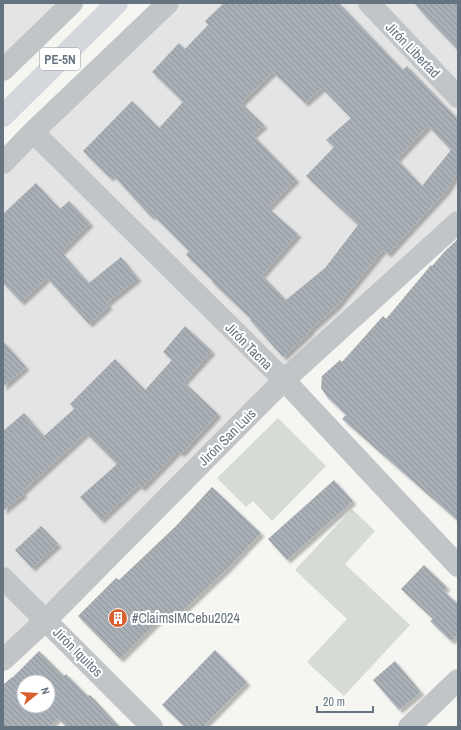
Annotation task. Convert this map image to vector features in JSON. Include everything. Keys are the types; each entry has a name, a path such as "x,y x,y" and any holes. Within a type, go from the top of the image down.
{"highway":[{"name":"PE-5N","path":"3,116 117,3"}],"street":[{"path":"3,70 72,3"},
{"path":"3,163 33,132 168,3"},
{"name":"Jirón Libertad","path":"369,3 458,97"},
{"name":"Jirón Tacna","path":"33,132 284,380 458,566"},
{"name":"Jirón San Luis","path":"3,660 46,620 284,380 458,222"},
{"name":"Jirón Iquitos","path":"3,578 152,727"},
{"path":"409,727 458,680"}],"shaded area":[{"path":"3,3 73,3 3,72"},
{"path":"174,3 458,3 458,225 3,659 3,171"},
{"path":"278,418 326,466 272,521 253,501 246,507 217,478"},
{"path":"352,509 375,531 345,564 410,625 344,696 307,662 347,619 295,570"}],"building":[{"path":"224,3 339,3 403,70 407,66 458,119 458,172 447,190 388,254 383,250 337,306 283,357 250,320 251,319 186,255 189,251 153,215 151,217 113,175 110,178 83,151 132,101 159,128 183,102 152,72 179,43 185,49 208,25 205,21","holes":["273,72 305,103 322,88 351,118 326,140 334,147 306,176 358,225 325,268 286,300 262,275 298,234 268,208 296,179 253,135 264,125 241,103","428,126 451,150 422,186 397,159"]},
{"path":"414,3 458,3 458,50 428,19"},
{"path":"36,183 60,209 69,201 90,223 61,252 89,283 121,257 138,278 107,303 109,306 89,324 47,278 21,302 3,283 3,214"},
{"path":"458,239 458,521 342,419 346,415 328,398 321,388 322,376 340,360 342,362 383,316 386,319 431,265 432,266"},
{"path":"185,326 212,351 184,382 218,414 181,454 178,451 142,488 138,485 101,520 80,497 117,464 86,433 22,492 24,494 3,511 3,431 24,413 44,436 74,409 70,404 115,359 145,390 172,360 163,352"},
{"path":"3,341 26,367 3,387"},
{"path":"334,480 353,501 287,560 268,539"},
{"path":"212,487 261,533 227,569 174,619 167,612 120,659 78,616 116,578 119,580 176,526"},
{"path":"41,526 58,544 32,568 15,550"},
{"path":"424,565 447,587 443,590 458,604 458,634 451,641 430,621 433,619 401,589"},
{"path":"215,650 247,682 203,727 185,727 162,705"},
{"path":"39,651 64,676 66,674 88,696 90,695 120,727 67,727 58,718 49,727 3,727 3,685"},
{"path":"395,661 421,692 399,710 373,680"}],"place":[{"name":"#ClaimsIMCebu2024","path":"118,618"}]}
